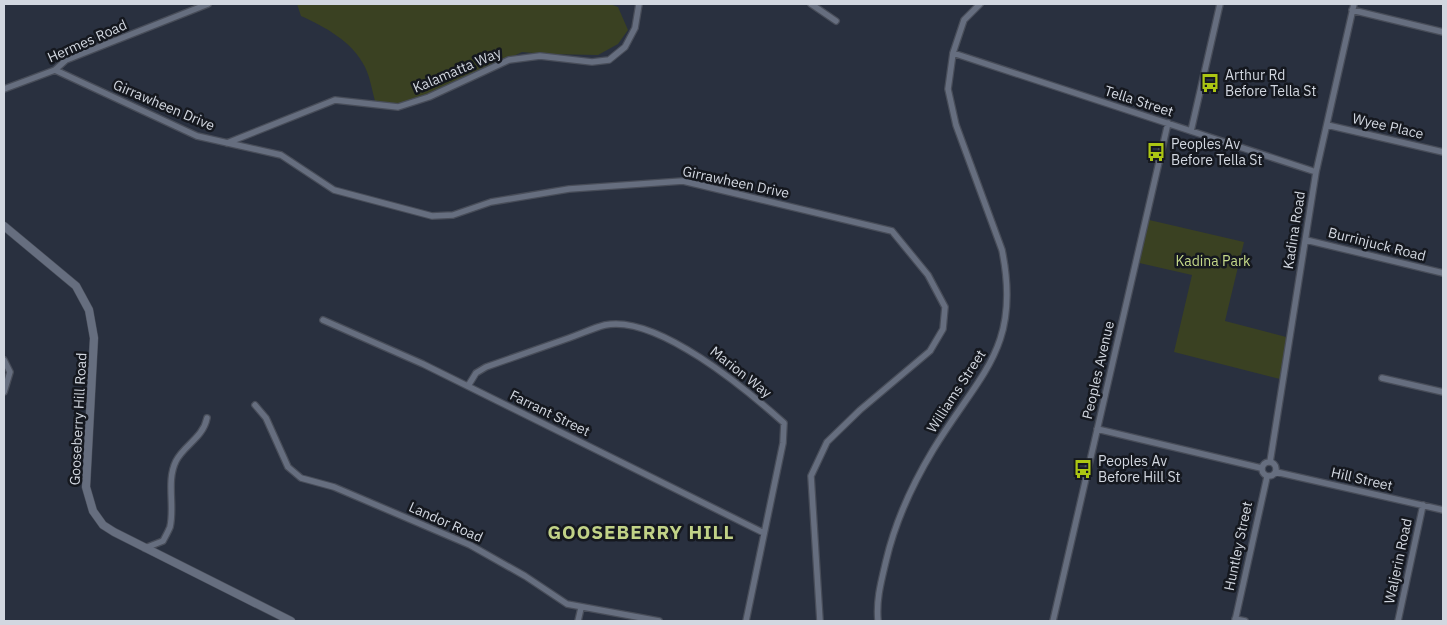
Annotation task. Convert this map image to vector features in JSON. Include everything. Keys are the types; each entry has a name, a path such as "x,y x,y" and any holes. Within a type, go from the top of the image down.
{"street":[{"name":"Hermes Road","path":"4,89 55,70 66,60 208,4"},
{"name":"Kalamatta Way","path":"226,144 335,100 398,107 430,98 509,60 540,56 592,62 609,60 625,47 635,28 639,4"},
{"path":"811,4 836,21"},
{"name":"Williams Street","path":"878,621 876,604 892,535 904,506 934,448 989,367 1004,330 1007,309 1006,270 1002,250 956,125 948,89 954,53 964,20 980,4"},
{"path":"1191,131 1220,4"},
{"path":"1353,7 1443,32"},
{"name":"Kadina Road","path":"1270,462 1316,172 1353,7"},
{"name":"Tella Street","path":"954,53 1316,172"},
{"name":"Girrawheen Drive","path":"55,70 196,136 281,155 334,190 350,196 432,216 452,215 491,202 569,189 683,181 892,231 928,275 945,307 943,329 930,352 860,410 828,442 811,476 820,621"},
{"name":"Peoples Avenue","path":"1053,621 1168,124"},
{"name":"Wyee Place","path":"1327,125 1443,152"},
{"name":"Gooseberry Hill Road","path":"4,226 76,286 86,304 94,338 86,487 87,497 93,511 104,524 145,548 291,621"},
{"name":"Burrinjuck Road","path":"1306,240 1443,273"},
{"name":"Farrant Street","path":"323,320 423,364 764,533"},
{"name":"Marion Way","path":"468,386 476,373 486,367 606,325 627,325 651,333 702,357 756,398 784,423 782,443 746,621"},
{"path":"4,360 10,372 4,392"},
{"path":"1382,378 1443,392"},
{"name":"Landor Road","path":"255,405 266,418 288,467 301,478 334,488 470,545 525,576 567,604 659,621"},
{"path":"145,548 163,541 170,527 171,481 176,461 206,425 207,418"},
{"path":"1097,429 1261,468"},
{"path":"1270,462 1275,465 1276,472 1272,476 1266,476 1262,473 1261,468 1264,463 1270,462"},
{"name":"Hill Street","path":"1276,472 1443,510"},
{"name":"Huntley Street","path":"1235,620 1266,476"},
{"name":"Waljerin Road","path":"1398,621 1423,505"},
{"path":"578,621 582,608"},
{"path":"1235,620 1246,621"}],"green space":[{"path":"297,4 610,4 618,7 628,30 618,44 598,55 522,52 442,90 397,104 375,101 368,75 360,58 337,36 301,16"},
{"name":"Kadina Park","path":"1145,219 1244,242 1225,321 1290,338 1284,380 1174,352 1192,275 1135,262"}],"place":[{"name":"Arthur Rd Before Tella St","path":"1210,83"},
{"name":"Peoples Av Before Tella St","path":"1156,152"},
{"name":"Peoples Av Before Hill St","path":"1083,469"}],"district":[{"name":"GOOSEBERRY HILL","path":"641,532"}]}
